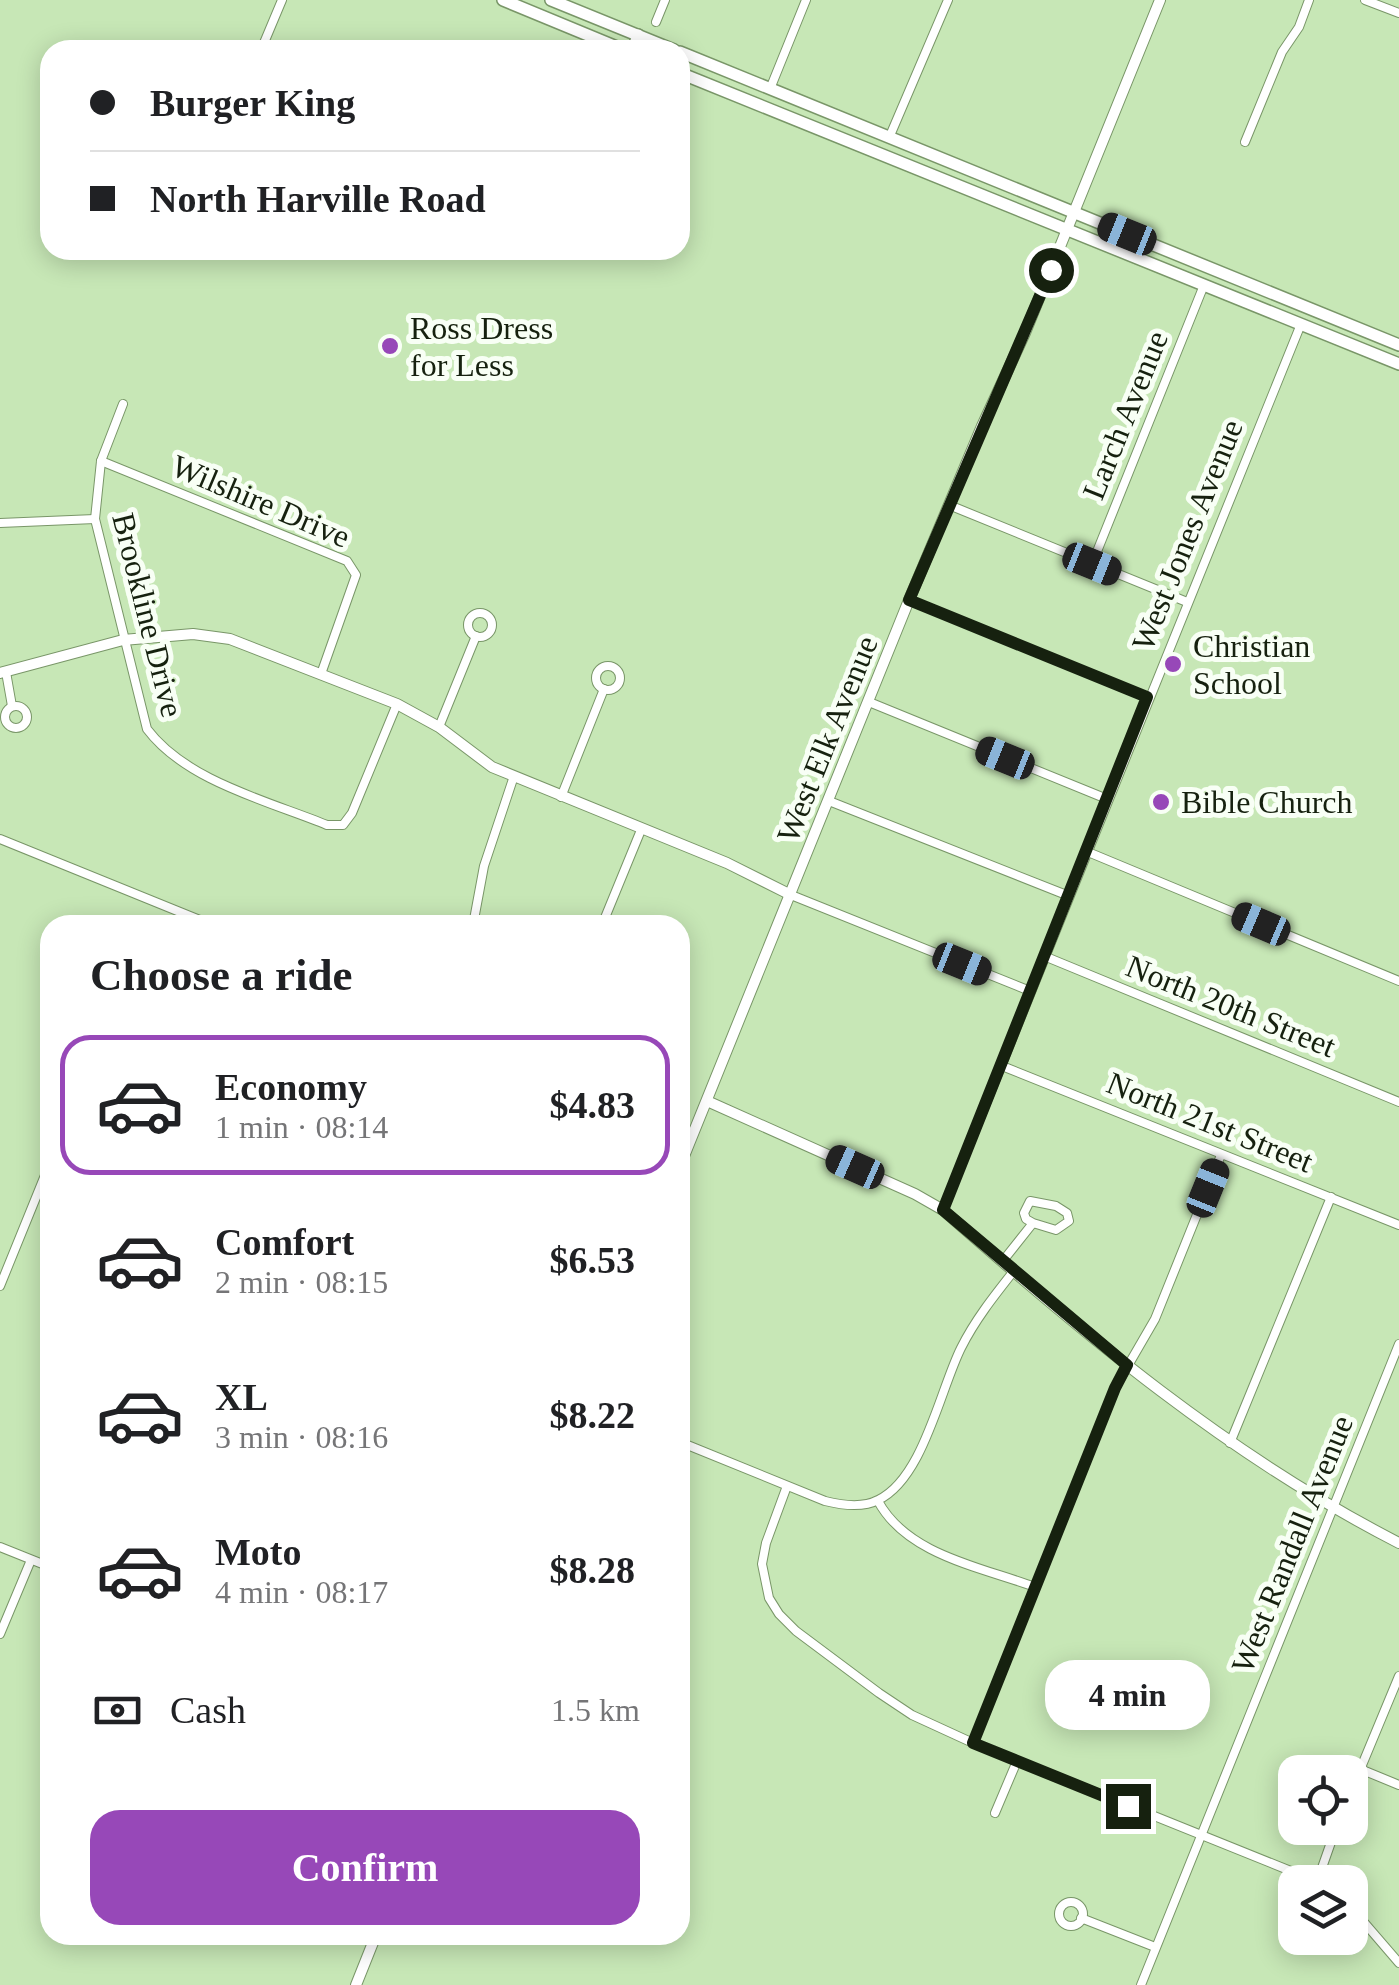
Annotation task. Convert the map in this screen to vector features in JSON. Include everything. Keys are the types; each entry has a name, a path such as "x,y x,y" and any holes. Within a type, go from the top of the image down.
{"main road":[{"path":"503,0 600,40"},
{"path":"551,0 648,40"},
{"path":"637,40 638,36"},
{"path":"690,56 1399,344"},
{"path":"690,76 1399,364"},
{"path":"868,148 874,131"},
{"path":"1274,313 1280,296"}],"street":[{"path":"265,40 282,0"},
{"path":"656,22 666,0"},
{"path":"770,89 806,0"},
{"path":"890,138 948,0"},
{"name":"West Elk Avenue","path":"690,1141 909,600 1068,230 1160,0"},
{"path":"1245,142 1282,52 1299,27 1309,0"},
{"path":"1365,0 1399,13"},
{"name":"Larch Avenue","path":"1092,564 1204,285"},
{"name":"West Jones Avenue","path":"943,1210 1300,324"},
{"name":"Brookline Drive","path":"123,404 101,461 94,519 147,729 160,746 187,768 327,824 343,825 352,813 397,704"},
{"name":"Wilshire Drive","path":"101,461 347,561 356,575 321,674"},
{"path":"949,506 1187,602"},
{"path":"0,524 94,519"},
{"path":"909,600 1147,697"},
{"path":"12,706 3,673 123,640 192,634 230,640 397,704 440,727 475,756 561,797 727,863 790,895 1030,991"},
{"path":"440,727 476,636"},
{"path":"561,797 604,689"},
{"path":"868,702 1107,800"},
{"path":"475,915 484,866 514,776"},
{"path":"829,801 1069,896"},
{"path":"606,915 641,830"},
{"path":"0,839 187,915"},
{"path":"1088,852 1399,981"},
{"name":"North 20th Street","path":"1044,956 1399,1102"},
{"name":"North 21st Street","path":"1002,1066 1399,1225"},
{"path":"706,1101 943,1210 1127,1365 1229,1443 1399,1544"},
{"path":"973,1743 1127,1365 1155,1319 1221,1155"},
{"path":"0,1286 40,1188"},
{"path":"1229,1443 1331,1197"},
{"path":"1030,1200 1056,1206 1067,1213 1069,1222 1056,1230 1033,1222 1024,1213 1030,1200"},
{"path":"1002,1262 1033,1222"},
{"path":"690,1446 841,1505 878,1501 901,1481 914,1462 960,1348 982,1311 1014,1272"},
{"name":"West Randall Avenue","path":"1141,1985 1399,1344"},
{"path":"787,1486 762,1564 769,1598 778,1614 796,1631 912,1715 1278,1866"},
{"path":"878,1501 886,1517 918,1544 1035,1587"},
{"path":"0,1547 40,1563"},
{"path":"0,1634 31,1560"},
{"path":"1366,1755 1399,1676"},
{"path":"995,1814 1016,1760"},
{"path":"1368,1772 1399,1784"},
{"path":"1081,1918 1155,1948"},
{"path":"1368,1927 1399,1963"},
{"path":"356,1985 372,1945"}],"place":[{"name":"Ross Dress for Less","path":"390,346"},
{"name":"Christian School","path":"1173,664"},
{"name":"Bible Church","path":"1161,802"}],"route":[{"path":"1051,270 909,600 1147,697 943,1210 1127,1365 973,1743 1128,1806"}]}
